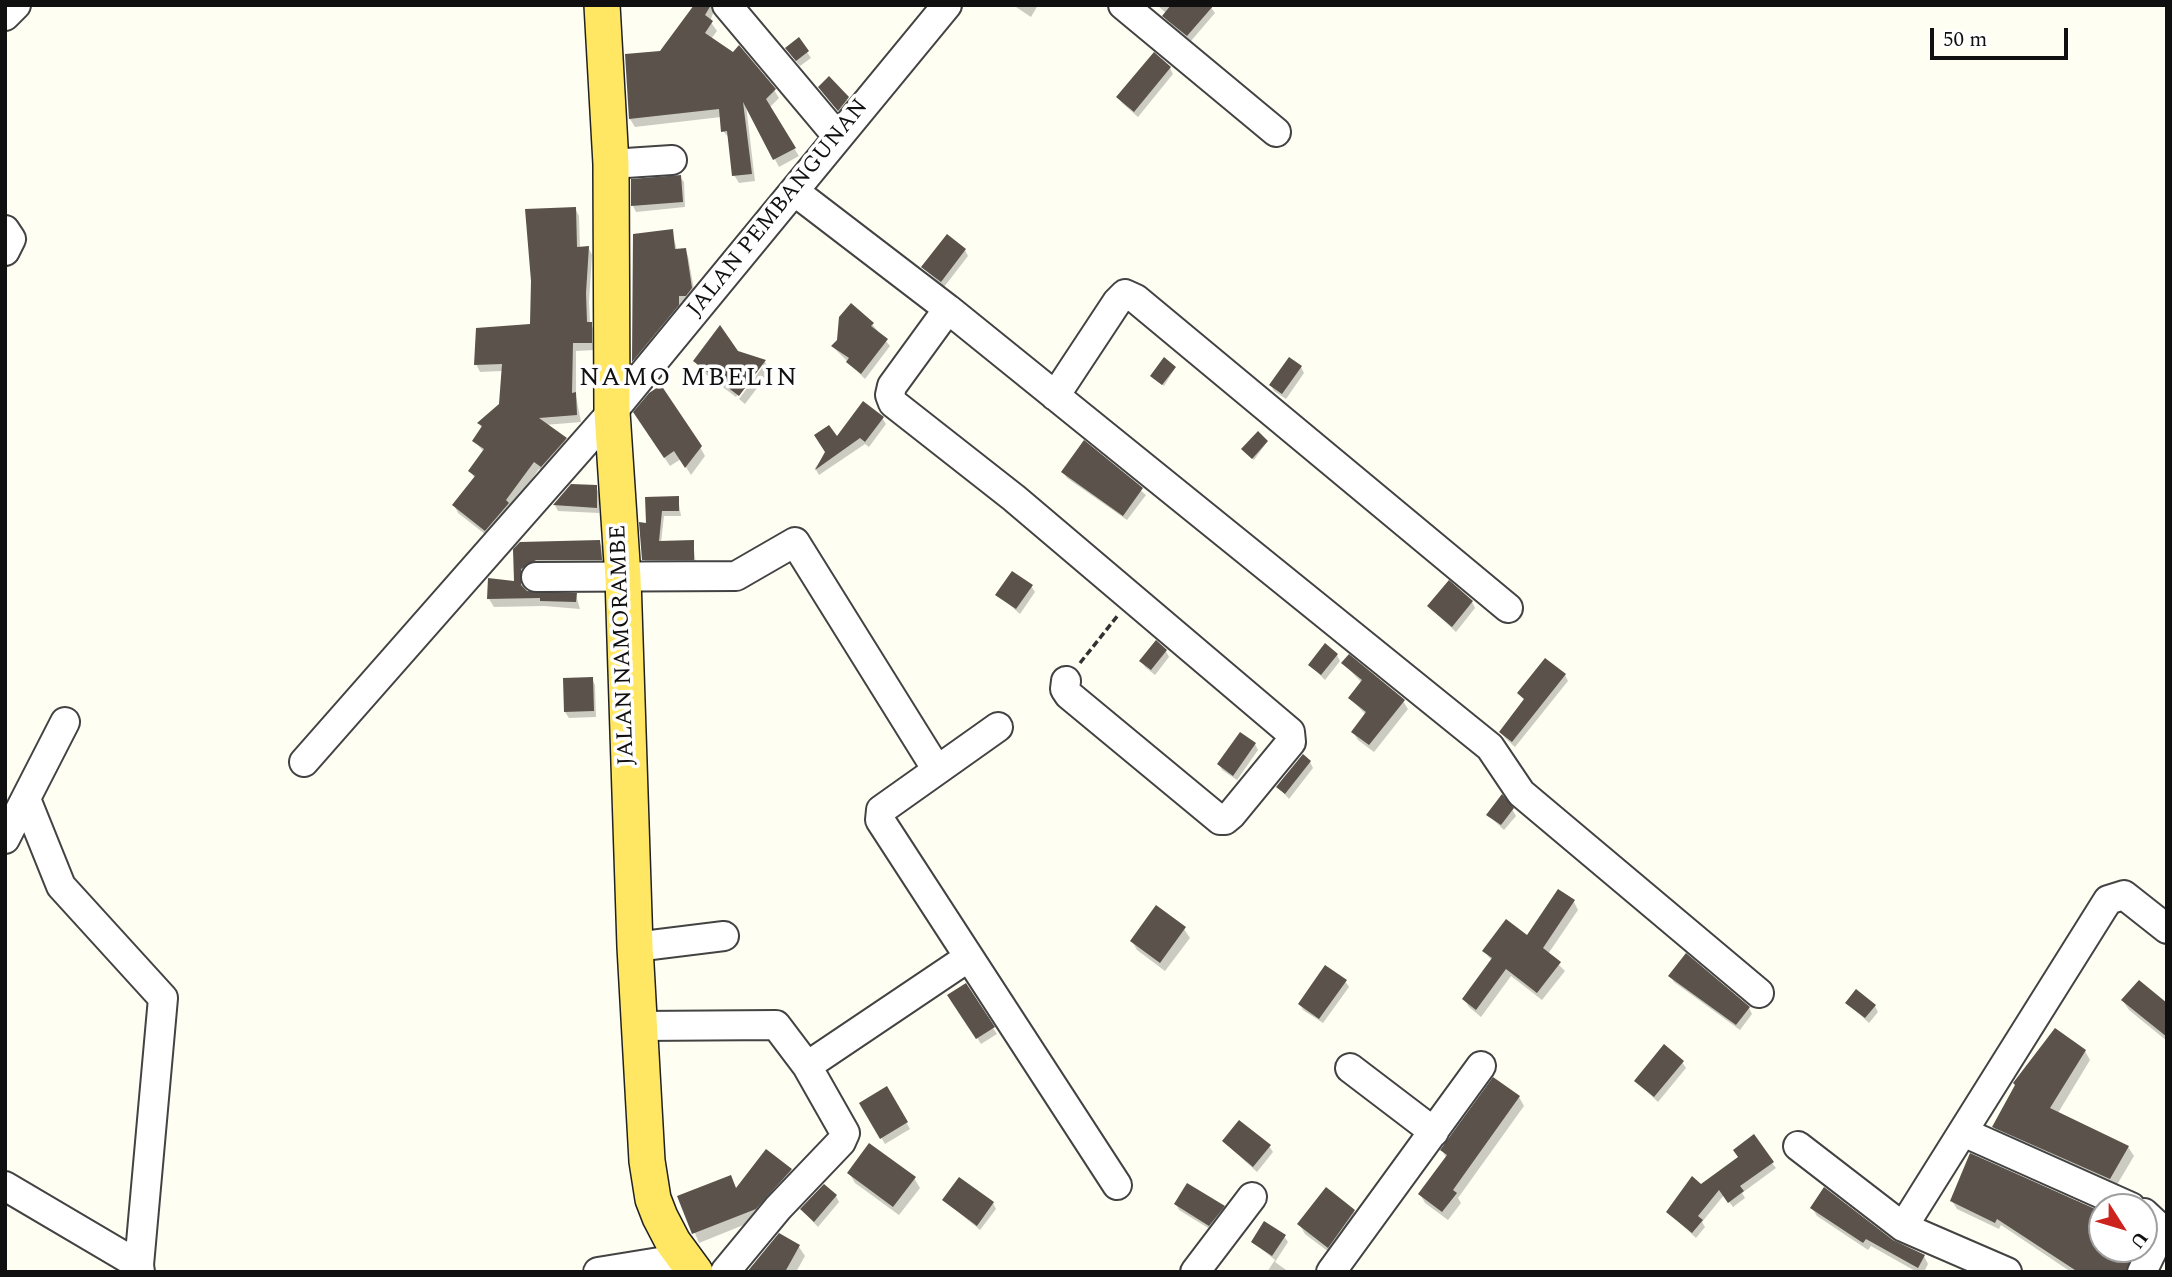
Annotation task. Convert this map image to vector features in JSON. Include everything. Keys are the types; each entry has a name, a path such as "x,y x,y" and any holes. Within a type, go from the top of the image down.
{"main road":[{"name":"JALAN NAMORAMBE","path":"602,5 611,164 612,412 622,578 635,947 647,1161 653,1199 673,1242 690,1265"}],"street":[{"path":"5,16 16,5"},
{"path":"727,5 838,137"},
{"name":"JALAN PEMBANGUNAN","path":"304,762 612,412 947,5"},
{"path":"1123,5 1276,132"},
{"path":"611,164 672,160"},
{"path":"793,191 948,309 1490,747 1521,793 1759,993"},
{"path":"5,230 11,239 5,251"},
{"path":"1055,396 1117,302 1125,295 1136,299 1508,608"},
{"path":"948,309 892,386 892,403 1132,596 1290,732 1291,742 1231,815 1225,821 1220,820 1069,695 1065,689 1066,681"},
{"path":"536,577 736,576 795,542 937,770"},
{"path":"5,839 65,723"},
{"path":"998,727 881,810 880,820 1117,1185"},
{"path":"5,1186 140,1268 163,998 61,886 26,799"},
{"path":"1903,1227 2108,900 2124,895 2167,929"},
{"path":"635,947 724,936"},
{"path":"807,1066 969,957"},
{"path":"641,1026 769,1023 782,1031 807,1066 845,1133 844,1138 778,1208 725,1272"},
{"path":"1331,1272 1481,1066"},
{"path":"1350,1068 1434,1132"},
{"path":"1963,1132 2100,1193"},
{"path":"1798,1146 1903,1227 2007,1272"},
{"path":"1195,1272 1252,1196"},
{"path":"598,1272 690,1265"}],"path":[{"path":"1066,681 1132,596"}],"building":[{"path":"694,5 711,5 705,15 713,21 705,33 733,52 739,45 776,89 766,99 796,148 773,160 743,102 752,174 732,176 727,131 721,132 719,109 629,119 625,54 660,51"},
{"path":"1171,5 1214,5 1187,36 1162,16"},
{"path":"799,37 809,51 796,61 785,48"},
{"path":"1154,52 1171,67 1134,112 1116,97"},
{"path":"829,76 849,97 838,111 818,87"},
{"path":"681,175 683,202 631,206 631,179"},
{"path":"576,207 577,247 589,246 587,322 592,322 592,343 573,343 572,393 576,392 577,415 539,418 567,438 541,467 534,462 506,500 509,503 485,531 452,505 475,476 468,471 484,449 472,441 482,426 477,423 499,404 502,364 474,365 476,328 530,324 531,281 525,209"},
{"path":"673,229 675,249 686,248 692,288 686,296 679,296 679,305 632,362 633,234"},
{"path":"947,234 966,249 941,282 921,267"},
{"path":"851,303 874,323 871,326 888,339 861,374 846,362 849,358 831,346 837,340 839,317"},
{"path":"720,325 738,351 766,360 739,396 693,361"},
{"path":"1164,357 1176,367 1162,385 1150,376"},
{"path":"1289,357 1302,366 1282,394 1269,385"},
{"path":"661,385 702,446 685,468 674,451 664,458 633,412 649,393"},
{"path":"863,401 884,417 865,442 860,438 815,470 825,452 814,435 829,425 837,436"},
{"path":"1258,431 1268,441 1252,459 1241,449"},
{"path":"1084,440 1143,488 1123,516 1061,472"},
{"path":"571,484 597,485 597,508 553,505"},
{"path":"679,496 679,511 662,511 659,541 694,540 694,560 642,560 639,522 646,523 645,497"},
{"path":"600,540 602,560 536,560 521,569 521,585 527,591 577,593 576,602 540,601 540,598 487,599 488,578 514,581 513,549 520,542"},
{"path":"1012,571 1033,585 1016,609 995,595"},
{"path":"1449,580 1473,601 1452,627 1427,606"},
{"path":"1156,640 1167,650 1151,670 1139,661"},
{"path":"1325,643 1338,654 1321,675 1308,665"},
{"path":"1349,654 1405,700 1369,745 1351,732 1366,712 1348,698 1362,680 1341,663"},
{"path":"1545,658 1566,674 1512,742 1499,732 1524,699 1517,693"},
{"path":"593,677 594,711 564,712 563,678"},
{"path":"1240,732 1256,743 1233,776 1217,764"},
{"path":"1303,754 1311,761 1285,794 1276,787"},
{"path":"1502,794 1514,808 1501,825 1486,815"},
{"path":"1558,889 1575,900 1543,948 1561,962 1537,993 1506,969 1476,1010 1462,999 1492,958 1482,951 1506,919 1527,935"},
{"path":"1156,905 1186,927 1160,963 1130,941"},
{"path":"1686,953 1750,1007 1736,1025 1668,976"},
{"path":"1325,965 1347,980 1319,1019 1298,1004"},
{"path":"2139,980 2167,1003 2167,1037 2121,1000"},
{"path":"966,983 995,1027 976,1039 947,995"},
{"path":"1856,989 1876,1005 1865,1018 1845,1003"},
{"path":"2055,1028 2086,1050 2050,1108 2129,1146 2110,1179 1992,1127 2015,1085 2013,1083"},
{"path":"1664,1044 1684,1061 1654,1097 1634,1081"},
{"path":"1493,1077 1520,1096 1453,1190 1457,1193 1442,1212 1418,1194 1447,1155 1440,1150"},
{"path":"887,1086 908,1122 880,1139 859,1103"},
{"path":"1239,1120 1271,1145 1253,1167 1222,1141"},
{"path":"1754,1134 1774,1162 1740,1186 1744,1191 1728,1203 1719,1190 1698,1216 1703,1220 1692,1233 1666,1212 1692,1176 1701,1184 1738,1157 1733,1150"},
{"path":"869,1143 916,1177 893,1207 847,1173"},
{"path":"766,1149 792,1169 756,1209 692,1234 677,1196 731,1175 736,1188"},
{"path":"1970,1153 2088,1206 2088,1263 2130,1263 2126,1272 2078,1272 1997,1219 1995,1223 1950,1201"},
{"path":"959,1177 994,1202 977,1226 942,1200"},
{"path":"1187,1183 1225,1206 1209,1226 1174,1204"},
{"path":"824,1184 837,1195 814,1222 800,1209"},
{"path":"1326,1187 1355,1210 1328,1248 1297,1224"},
{"path":"1824,1187 1893,1240 1925,1255 1918,1268 1866,1239 1863,1243 1810,1208"},
{"path":"1264,1221 1286,1235 1272,1256 1251,1242"},
{"path":"779,1233 800,1245 785,1272 747,1272"}],"district":[{"name":"NAMO MBELIN","path":"689,380"}]}
